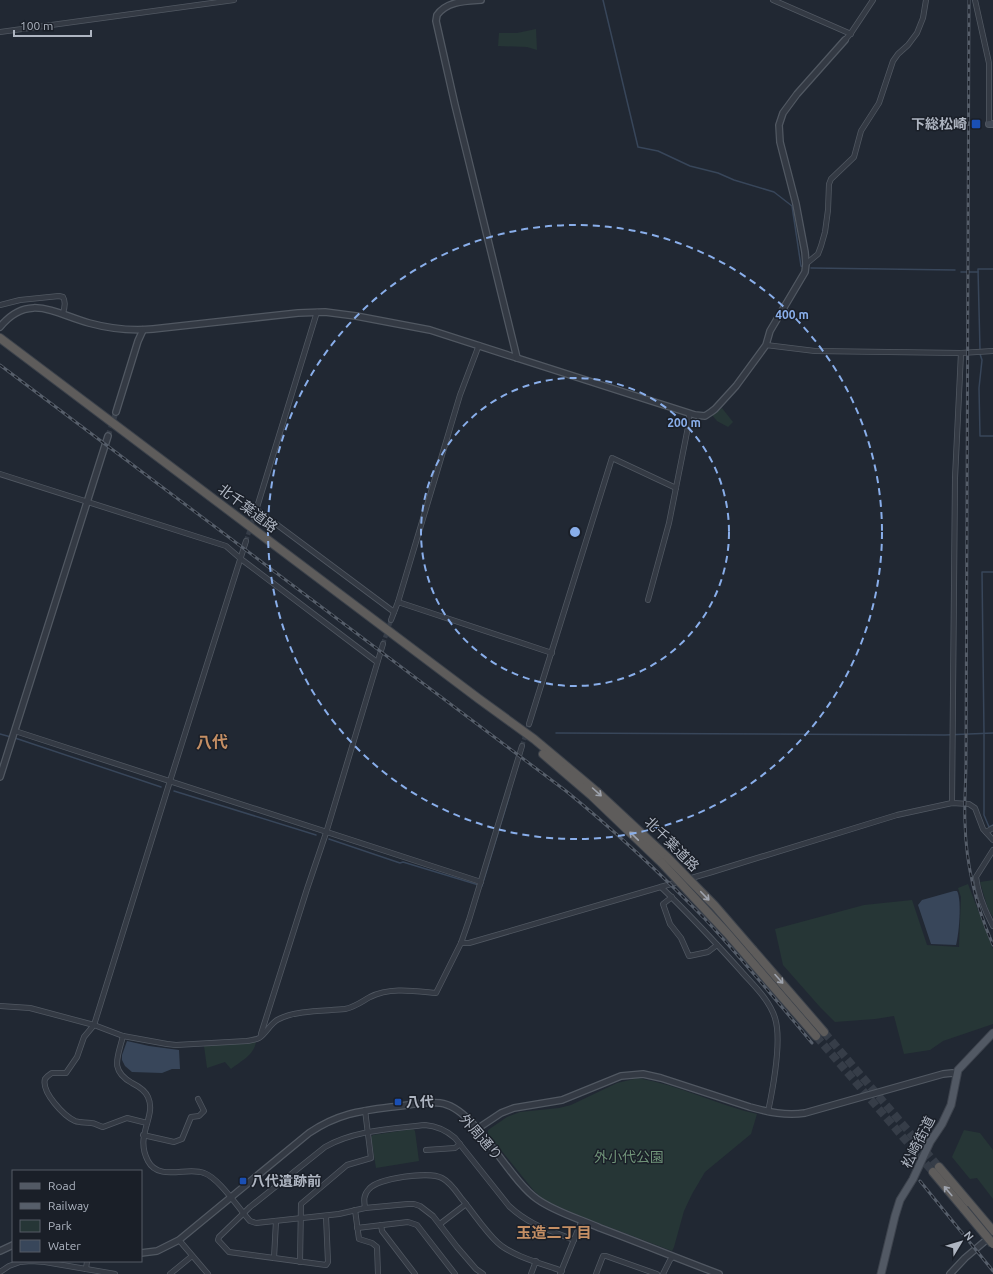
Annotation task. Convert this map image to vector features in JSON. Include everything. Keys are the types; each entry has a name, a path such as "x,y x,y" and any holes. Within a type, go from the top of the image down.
{"highway":[{"name":"北千葉道路","path":"0,338 534,739 596,791 665,861 715,906 753,950 820,1034 746,955 665,861"},
{"path":"936,1169 967,1207 993,1244"},
{"path":"967,1207 993,1233"}],"main road":[{"name":"松崎街道","path":"881,1274 900,1200 913,1179 930,1142 942,1124 951,1105 957,1074 960,1067 993,1033"}],"street":[{"path":"0,32 234,0"},
{"path":"481,0 456,3 445,7 437,15 436,21 517,358"},
{"path":"773,0 851,34"},
{"path":"0,327 12,315 32,308 46,308 109,328 130,330 143,330 298,313 317,312 356,316 430,330 695,415 705,416 716,409 736,386 766,345 770,331 805,272 806,264 796,204 780,142 779,125 783,113 797,94 851,34 873,0"},
{"path":"806,264 818,254 823,239 828,210 830,179 854,157 861,131 878,103 894,61 898,54 908,45 917,33 923,18 926,0"},
{"path":"975,0 989,63 991,124"},
{"path":"1,303 59,296 63,297 64,300 65,306 63,313"},
{"path":"254,518 317,312"},
{"path":"116,412 138,341 143,330"},
{"path":"766,345 816,351 961,353 993,351"},
{"path":"391,620 398,602 460,395 479,346"},
{"path":"952,803 955,478 961,353"},
{"path":"648,600 669,523 690,413"},
{"path":"0,777 108,436"},
{"path":"529,724 612,458 676,488"},
{"path":"0,474 226,546 241,559 378,662"},
{"path":"256,509 394,612"},
{"path":"147,1122 127,1118 102,1128 92,1123 78,1122 69,1118 62,1112 46,1090 46,1078 52,1073 66,1073 77,1057 84,1038 94,1025 246,541"},
{"path":"398,602 552,653"},
{"path":"260,1038 326,833 383,644"},
{"path":"14,732 481,882"},
{"path":"0,1006 30,1008 94,1025 123,1036 176,1045 247,1041 260,1038 273,1022 287,1016 346,1009 359,1005 370,998 391,992 411,990 436,993 461,943 522,746"},
{"path":"461,943 477,941 661,887 897,815 952,803 969,804 975,808 981,825 993,840"},
{"path":"986,832 993,828"},
{"path":"993,850 976,877 986,913 993,926"},
{"path":"661,887 689,913 767,1002 775,1018 778,1042 768,1112"},
{"path":"672,897 663,904 670,924 681,938 689,956 708,952 717,945"},
{"path":"123,1036 117,1060 117,1067 123,1077 138,1086 148,1097 150,1107 143,1135 144,1152 152,1167 171,1173 204,1173 220,1185 250,1221 256,1223 326,1216 365,1208 414,1204 429,1212 457,1247 482,1274"},
{"path":"477,1129 501,1113 514,1108 562,1100 621,1076 643,1074 661,1078 750,1107 768,1112 792,1115 805,1113 943,1074 957,1074"},
{"path":"143,1135 174,1142 182,1139 191,1117 199,1116 204,1111 198,1099"},
{"name":"外周通り","path":"142,1253 157,1251 179,1240 309,1133 322,1124 344,1115 365,1110 439,1103 455,1108 463,1114 477,1129 522,1186 536,1199 550,1207 719,1274"},
{"path":"300,1262 301,1204 347,1165 371,1158 365,1110"},
{"path":"326,1216 328,1262 326,1265 229,1252 218,1240 243,1213 325,1147 339,1139 368,1132 426,1125 433,1126 449,1133 460,1144 509,1206 518,1215 530,1222 574,1240"},
{"path":"426,1150 455,1148 460,1144"},
{"path":"365,1208 364,1195 373,1185 377,1183 418,1175 442,1178 453,1187 496,1242 514,1253 561,1272 582,1220"},
{"path":"440,1224 466,1204"},
{"path":"355,1210 358,1239 372,1243 377,1247 378,1274"},
{"path":"274,1258 276,1222"},
{"path":"357,1228 408,1222 417,1225 455,1274"},
{"path":"381,1225 382,1231 415,1274"},
{"path":"950,1274 965,1258 993,1233"},
{"path":"179,1240 208,1274"},
{"path":"0,1251 12,1245"},
{"path":"170,1274 192,1256"},
{"path":"596,1274 603,1256 606,1256 657,1274"},
{"path":"663,1274 673,1257"},
{"path":"531,1274 536,1261"},
{"path":"0,1272 9,1266 20,1262"},
{"path":"38,1262 115,1274"},
{"path":"86,1269 87,1262"}],"green space":[{"path":"536,29 537,50 527,47 498,46 499,33 517,33"},
{"path":"722,408 733,422 728,427 717,421 712,415"},
{"path":"993,880 993,917 988,909 980,882"},
{"path":"968,884 993,949 993,1024 943,1041 930,1050 904,1054 894,1016 835,1022 783,965 775,929 864,905 912,900 927,945 959,947 961,897 958,888"},
{"path":"256,1042 253,1051 231,1069 225,1062 207,1068 204,1046"},
{"name":"外小代公園","path":"638,1078 668,1085 727,1106 757,1114 751,1134 705,1172 684,1211 672,1251 577,1215 544,1200 534,1191 488,1134 488,1130 507,1117 520,1112 559,1108 571,1105 617,1083"},
{"path":"413,1129 415,1131 419,1161 376,1168 371,1137 373,1135"},
{"path":"964,1130 980,1133 993,1150 993,1199 977,1178 970,1179 952,1157"}],"water":[{"path":"957,891 959,895 960,909 956,945 931,944 918,905 922,900"},
{"path":"127,1041 179,1050 180,1069 172,1069 162,1073 132,1072 125,1066 122,1060 122,1055"}],"waterway":[{"path":"603,0 638,147 658,151 690,166 718,173 734,180 774,192 792,206 801,266 803,267"},
{"path":"811,268 955,270"},
{"path":"980,350 978,269 993,269"},
{"path":"961,272 978,272"},
{"path":"980,354 982,360 979,388 980,436 993,436"},
{"path":"993,572 982,572 984,815 989,827 993,825"},
{"path":"556,733 945,735 993,733"},
{"path":"0,734 11,737"},
{"path":"15,738 161,787"},
{"path":"174,791 316,835"},
{"path":"329,839 400,863 403,862 482,886 510,794"}],"tunnel":[{"path":"108,436 116,412"},
{"path":"246,541 254,517"},
{"path":"383,644 391,620"},
{"path":"522,746 529,724"},
{"path":"824,1032 939,1167"},
{"path":"816,1036 933,1172"}],"railway":[{"path":"969,0 965,815 967,854 973,885 993,945"},
{"path":"0,365 584,806 637,853 705,919 812,1043"},
{"path":"920,1181 993,1271"}],"place":[{"name":"下総松崎","path":"976,124"},
{"name":"八代","path":"398,1102"},
{"name":"八代遺跡前","path":"243,1181"}],"district":[{"name":"八代","path":"212,742"},
{"name":"玉造二丁目","path":"554,1232"}]}
